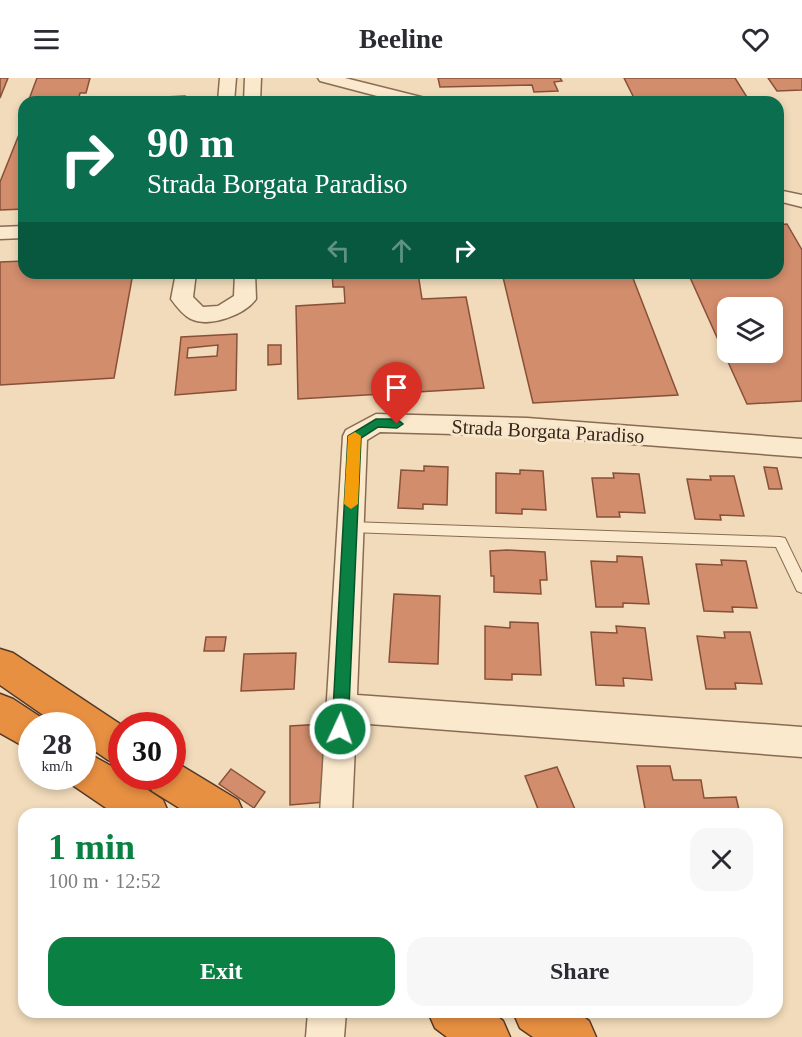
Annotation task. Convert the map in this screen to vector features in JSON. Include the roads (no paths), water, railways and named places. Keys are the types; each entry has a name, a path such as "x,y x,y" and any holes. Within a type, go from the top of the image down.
{"highway":[{"path":"0,665 108,738"},
{"path":"0,711 18,723"},
{"path":"96,779 139,808"},
{"path":"186,790 215,808"},
{"path":"460,1018 487,1037"},
{"path":"545,1018 573,1037"}],"street":[{"path":"226,96 228,78"},
{"path":"252,96 253,78"},
{"path":"326,78 396,96"},
{"path":"784,196 802,201"},
{"path":"0,233 18,232"},
{"path":"185,279 182,299 198,314 223,313 245,299 245,279"},
{"name":"Strada Borgata Paradiso","path":"336,808 355,436 376,423 527,427 802,448"},
{"path":"341,708 802,742"},
{"path":"326,1037 327,1018"}],"lane":[{"path":"350,527 780,542 802,587"}]}
